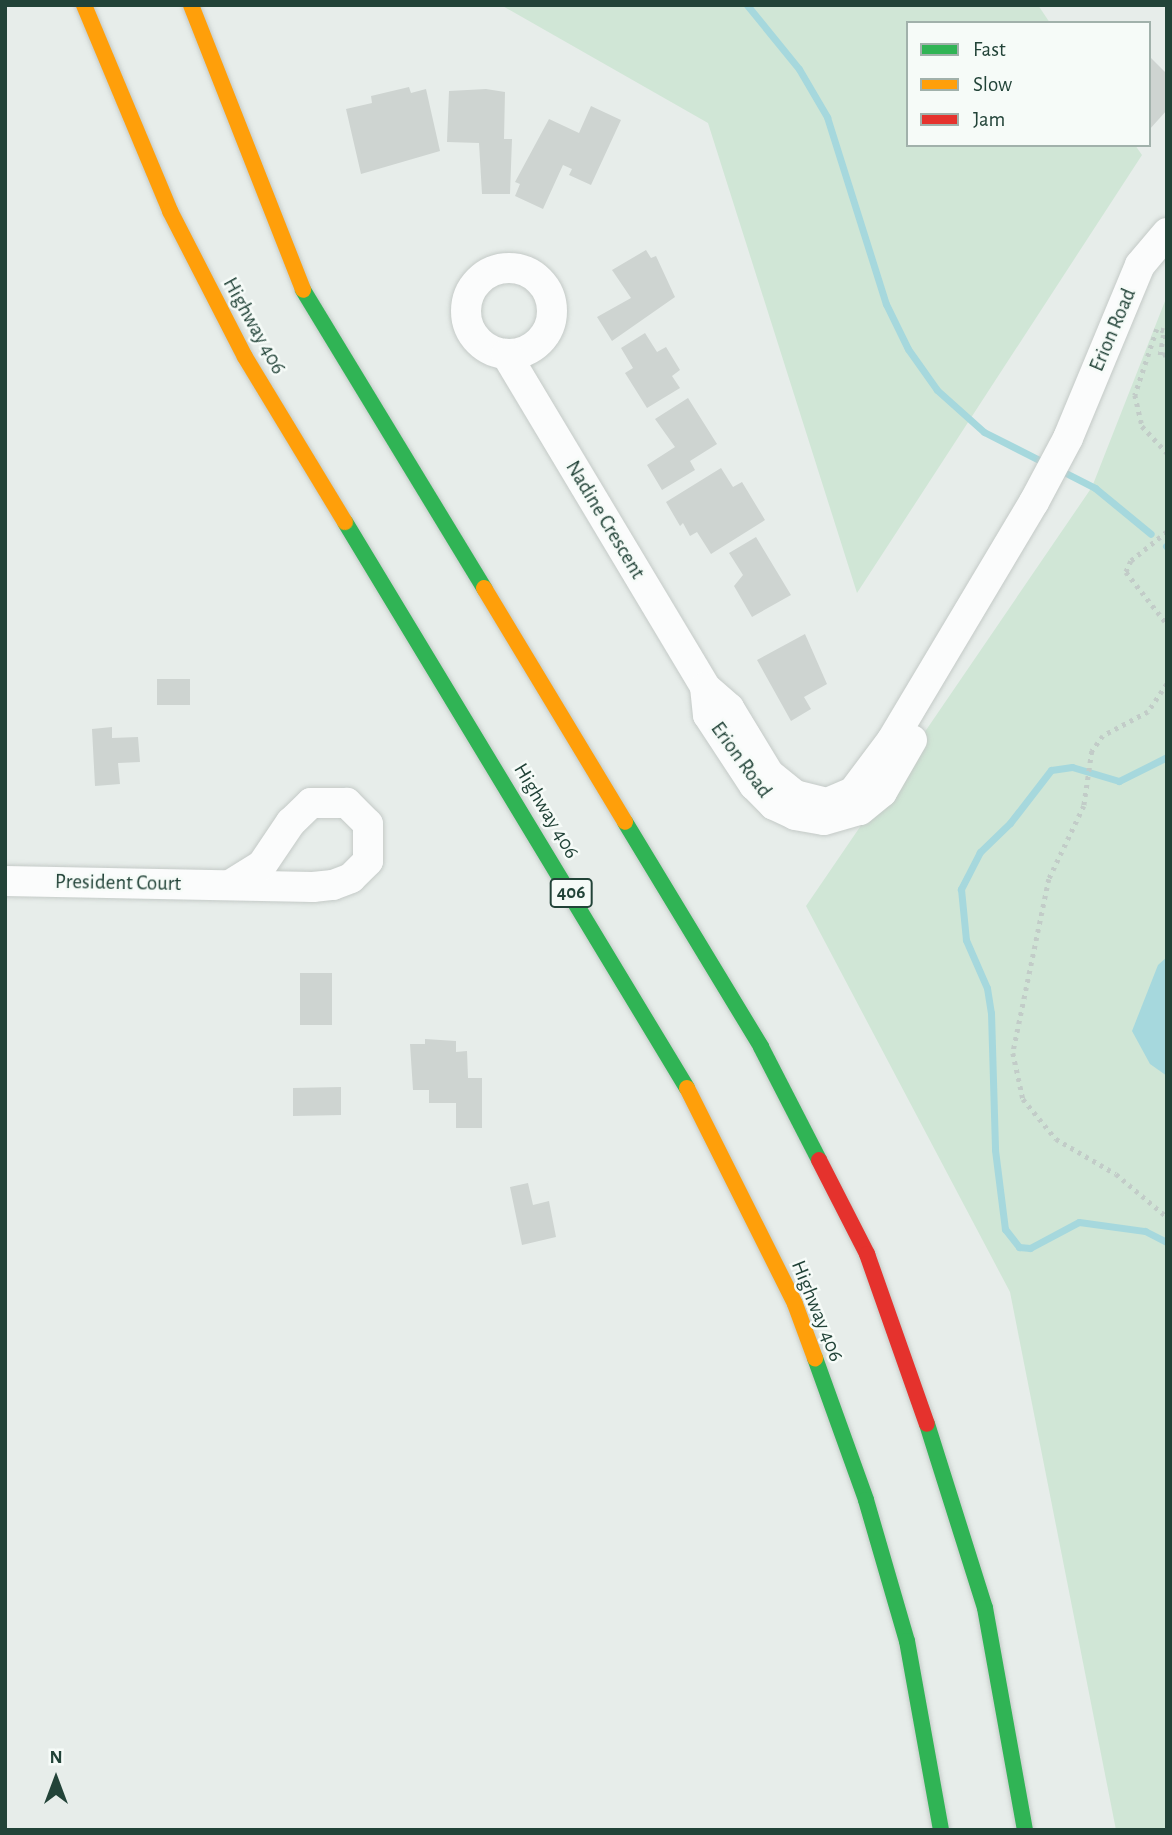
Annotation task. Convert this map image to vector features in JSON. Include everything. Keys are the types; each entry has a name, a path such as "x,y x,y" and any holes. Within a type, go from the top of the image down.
{"highway":[{"name":"Highway 406","path":"84,5 170,211 245,357 659,1037 731,1169 795,1304 866,1500 907,1641 941,1830"},
{"path":"191,5 295,278 754,1036 867,1254 959,1514 978,1581 1015,1755 1025,1830"}],"street":[{"name":"Erion Road","path":"705,687 708,715 754,785 774,805 824,820 860,810 882,792 1076,443 1140,265 1165,237"},
{"name":"Nadine Crescent","path":"506,354 705,687"},
{"name":"President Court","path":"5,881 231,884"}],"path":[{"path":"1167,355 1160,355 1164,331 1157,329 1135,395 1142,426 1167,453"},
{"path":"1167,532 1131,561 1126,572 1167,624"},
{"path":"1167,684 1147,712 1103,736 1092,751 1084,806 1049,879 1013,1052 1023,1099 1056,1139 1116,1174 1167,1217"}],"green space":[{"path":"501,5 1038,5 1049,21 906,21 906,147 1136,147 1142,155 857,593 708,123"},
{"path":"1167,296 1167,1830 1116,1830 1010,1292 806,906 1092,487"}],"water":[{"path":"1167,957 1167,1076 1150,1064 1132,1031 1158,965"}],"building":[{"path":"1151,58 1167,74 1167,110 1151,128"},
{"path":"409,87 411,93 426,89 440,151 361,174 346,109 372,103 371,96"},
{"path":"486,89 505,92 504,139 512,139 510,194 482,194 479,143 447,142 449,91"},
{"path":"591,106 621,120 591,185 569,175 572,169 563,165 543,209 515,196 520,184 515,182 549,119 579,133"},
{"path":"646,250 651,258 656,256 675,297 612,341 597,317 631,298 612,270"},
{"path":"645,333 657,352 666,347 680,370 672,376 680,388 647,408 625,373 633,368 621,348"},
{"path":"688,398 717,444 690,461 695,470 662,490 647,465 675,447 655,419"},
{"path":"721,468 733,487 742,482 765,520 711,554 697,532 690,536 683,523 680,526 666,502"},
{"path":"756,537 791,595 752,617 734,586 743,575 729,553"},
{"path":"805,634 827,684 804,697 811,709 791,721 757,660"},
{"path":"157,679 190,679 190,705 157,705"},
{"path":"112,727 112,738 138,737 140,762 118,763 120,784 95,786 92,729"},
{"path":"300,973 332,973 332,1025 300,1025"},
{"path":"425,1039 456,1041 456,1052 467,1051 468,1078 482,1078 482,1128 456,1128 456,1103 429,1103 429,1090 413,1090 410,1044 425,1044"},
{"path":"341,1087 341,1115 293,1116 293,1088"},
{"path":"528,1183 533,1205 549,1201 556,1237 522,1245 510,1187"}],"waterway":[{"path":"747,5 799,69 827,117 886,304 908,349 937,390 984,432 1047,464"},
{"path":"1058,469 1095,488 1151,534"},
{"path":"1167,757 1119,781 1072,767 1051,770 1010,823 980,852 961,889 966,940 987,988 991,1013 995,1150 1005,1229 1019,1247 1030,1248 1079,1222 1145,1231 1167,1242"}],"traffic: fast":[{"path":"303,290 484,588"},
{"path":"345,522 687,1088"},
{"path":"625,822 761,1047 819,1160"},
{"path":"815,1358 866,1500 907,1641 941,1830"},
{"path":"927,1424 985,1608 1025,1830"}],"traffic: slow":[{"path":"84,5 170,211 245,357 345,522"},
{"path":"191,5 303,290"},
{"path":"484,588 625,822"},
{"path":"687,1088 795,1304 815,1358"}],"traffic: jam":[{"path":"819,1160 867,1254 927,1424"}]}
